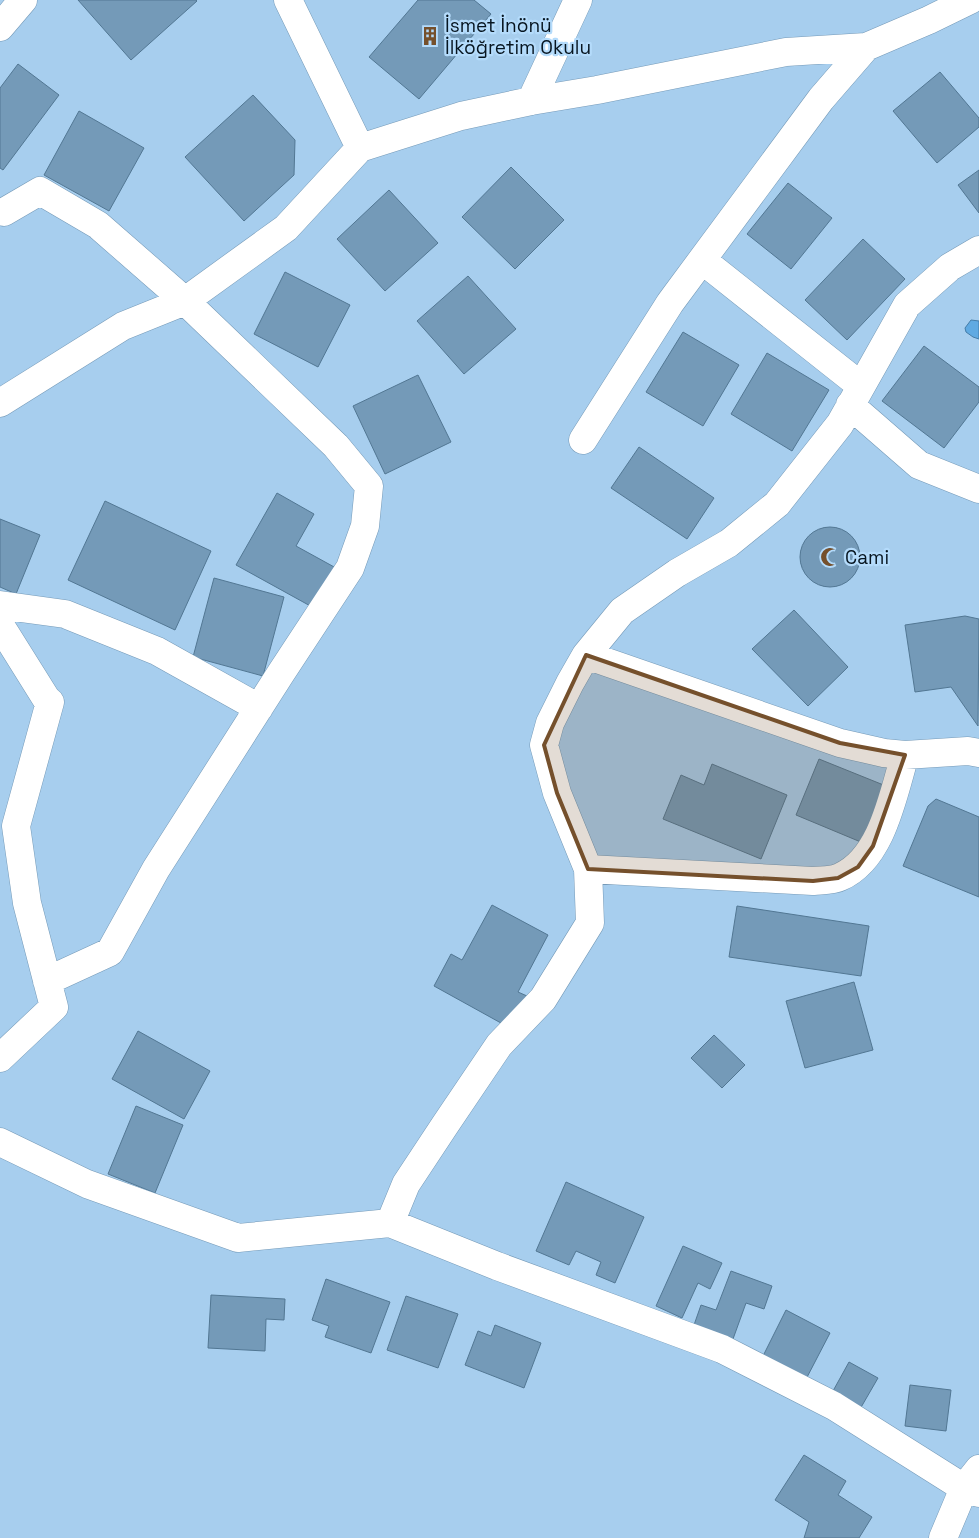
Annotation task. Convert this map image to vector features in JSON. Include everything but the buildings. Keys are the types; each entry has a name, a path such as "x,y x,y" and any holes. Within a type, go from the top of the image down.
{"street":[{"path":"288,0 360,148"},
{"path":"531,101 578,0"},
{"path":"0,28 19,1"},
{"path":"0,403 123,326 185,301 286,228 360,148 461,116 531,101 597,90 786,52 866,47 930,20 965,1"},
{"path":"583,440 670,302 821,99 866,47"},
{"path":"1,215 40,191 98,225 185,301 336,446 368,486 365,526 350,568 156,869 110,952 47,981"},
{"path":"390,1222 406,1184 445,1124 499,1045 543,999 590,923 588,869 557,793 544,745 550,723 586,655 622,611 677,573 729,543 777,504 840,424 907,305 950,267 979,250"},
{"path":"702,260 856,396 920,465 979,489"},
{"path":"0,605 65,614 157,651 259,708"},
{"path":"0,625 50,702 16,826 27,903 54,1007 0,1058"},
{"path":"586,655 840,743 884,753 905,755 979,752"},
{"path":"588,869 813,881 838,878 858,867 873,846 886,819 905,755"},
{"path":"0,1142 86,1184 238,1238 390,1222 497,1266 722,1349 834,1406 974,1483 943,1538"}],"highlighted area":[{"path":"586,655 840,743 905,755 873,846 858,867 838,878 813,881 588,869 557,793 544,745"}],"water":[{"path":"971,320 979,321 979,339 966,332 965,328"}],"place":[{"name":"İsmet İnönü İlköğretim Okulu","path":"430,36"},
{"name":"Cami","path":"830,557"}]}
